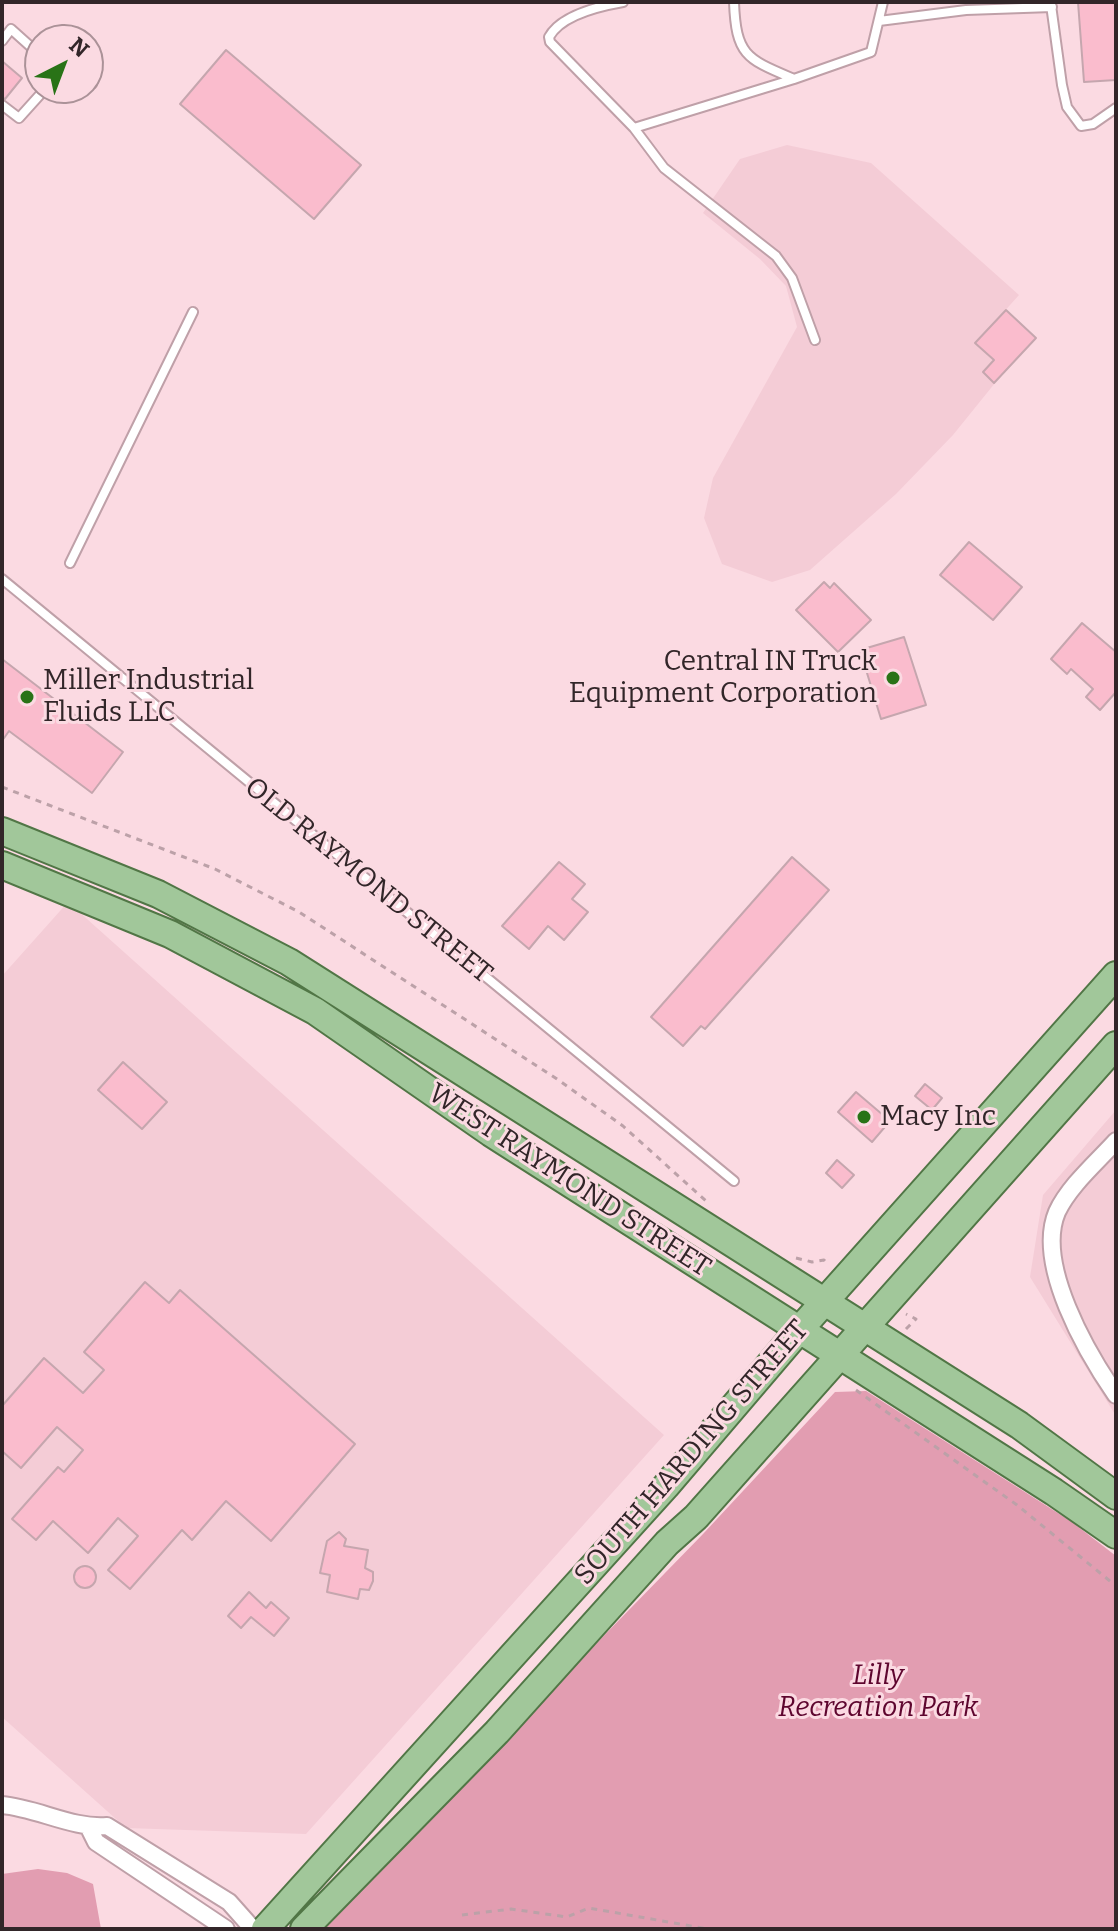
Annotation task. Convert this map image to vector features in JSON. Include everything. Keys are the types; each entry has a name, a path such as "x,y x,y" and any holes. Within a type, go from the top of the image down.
{"main road":[{"name":"WEST RAYMOND STREET","path":"2,831 136,885 254,942 1019,1425 1116,1496"},
{"name":"WEST RAYMOND STREET","path":"2,865 170,934 315,1011 491,1133 1116,1535"},
{"name":"SOUTH HARDING STREET","path":"265,1929 579,1582 1116,975"},
{"name":"SOUTH HARDING STREET","path":"304,1929 497,1732 667,1543 696,1517 1116,1045"},
{"path":"579,1582 605,1611"}],"street":[{"path":"1116,1141 1062,1203 1054,1222 1051,1243 1056,1269 1073,1316 1116,1395"},
{"path":"2,1805 30,1809 89,1828 107,1826 229,1902 253,1929"},
{"path":"89,1828 96,1842 226,1929"}],"lane":[{"path":"623,2 601,6 558,26 549,37 550,42 634,128 664,168 776,256 792,278 815,340"},
{"path":"742,2 732,2 735,35 753,62 794,79"},
{"path":"634,128 871,52 883,2"},
{"path":"879,21 966,10 1051,5 1067,107 1081,126 1093,124 1116,108"},
{"path":"2,41 11,29 24,41"},
{"path":"2,105 19,118 32,104"},
{"path":"70,563 193,312"},
{"name":"OLD RAYMOND STREET","path":"2,579 734,1181"}],"path":[{"path":"462,1915 511,1909 567,1917 589,1908 708,1929"},
{"path":"808,1929 834,1929"}],"shaded area":[{"path":"787,145 871,163 1019,295 976,343 994,360 983,372 995,383 953,435 896,494 810,570 772,582 722,564 704,518 713,478 797,327 786,286 760,259 703,213 740,159"},
{"path":"68,902 664,1435 306,1834 126,1828 2,1717 2,976"},
{"path":"1116,1110 1116,1416 1030,1277 1043,1195"}],"green space":[{"name":"Lilly Recreation Park","path":"866,1391 1072,1522 1116,1556 1116,1929 318,1929 703,1534 835,1392"},
{"path":"38,1869 67,1873 93,1884 101,1929 2,1929 2,1874"}],"building":[{"path":"1078,2 1116,2 1116,80 1084,82"},
{"path":"226,50 361,165 314,219 180,104"},
{"path":"2,61 22,78 5,99 2,98"},
{"path":"1006,310 1036,338 994,383 983,372 994,360 975,343"},
{"path":"969,542 1022,587 993,620 940,575"},
{"path":"824,582 830,588 834,583 871,620 838,652 796,610"},
{"path":"1082,623 1116,652 1116,692 1100,710 1086,697 1093,689 1071,669 1067,674 1051,659"},
{"name":"Central IN Truck Equipment Corporation","path":"904,637 926,705 881,719 860,650"},
{"name":"Miller Industrial Fluids LLC","path":"2,659 123,752 92,793 9,731 2,741"},
{"path":"792,857 829,890 705,1029 701,1026 683,1046 651,1017"},
{"path":"559,862 585,884 572,899 588,912 564,940 548,926 529,949 502,926"},
{"path":"123,1062 167,1102 142,1129 98,1090"},
{"path":"925,1084 942,1098 932,1110 915,1096"},
{"name":"Macy Inc","path":"856,1092 890,1121 872,1142 838,1112"},
{"path":"837,1160 854,1175 842,1188 826,1173"},
{"path":"145,1282 169,1303 180,1290 355,1444 271,1541 226,1501 192,1540 182,1530 130,1589 108,1570 138,1536 118,1518 88,1553 53,1521 36,1540 12,1519 58,1467 64,1472 83,1450 57,1427 21,1468 2,1451 2,1406 44,1358 83,1393 104,1370 84,1352"},
{"path":"339,1532 346,1539 344,1546 368,1550 365,1568 373,1572 373,1581 369,1590 360,1589 358,1599 327,1592 330,1575 320,1573 327,1541"},
{"path":"85,1566 93,1569 96,1577 93,1585 85,1588 77,1585 74,1577 77,1569"},
{"path":"249,1592 266,1608 271,1602 289,1618 274,1636 251,1617 241,1628 228,1616"}],"place":[{"name":"Central IN Truck Equipment Corporation","path":"893,678"},
{"name":"Miller Industrial Fluids LLC","path":"27,697"},
{"name":"Macy Inc","path":"864,1117"}]}
